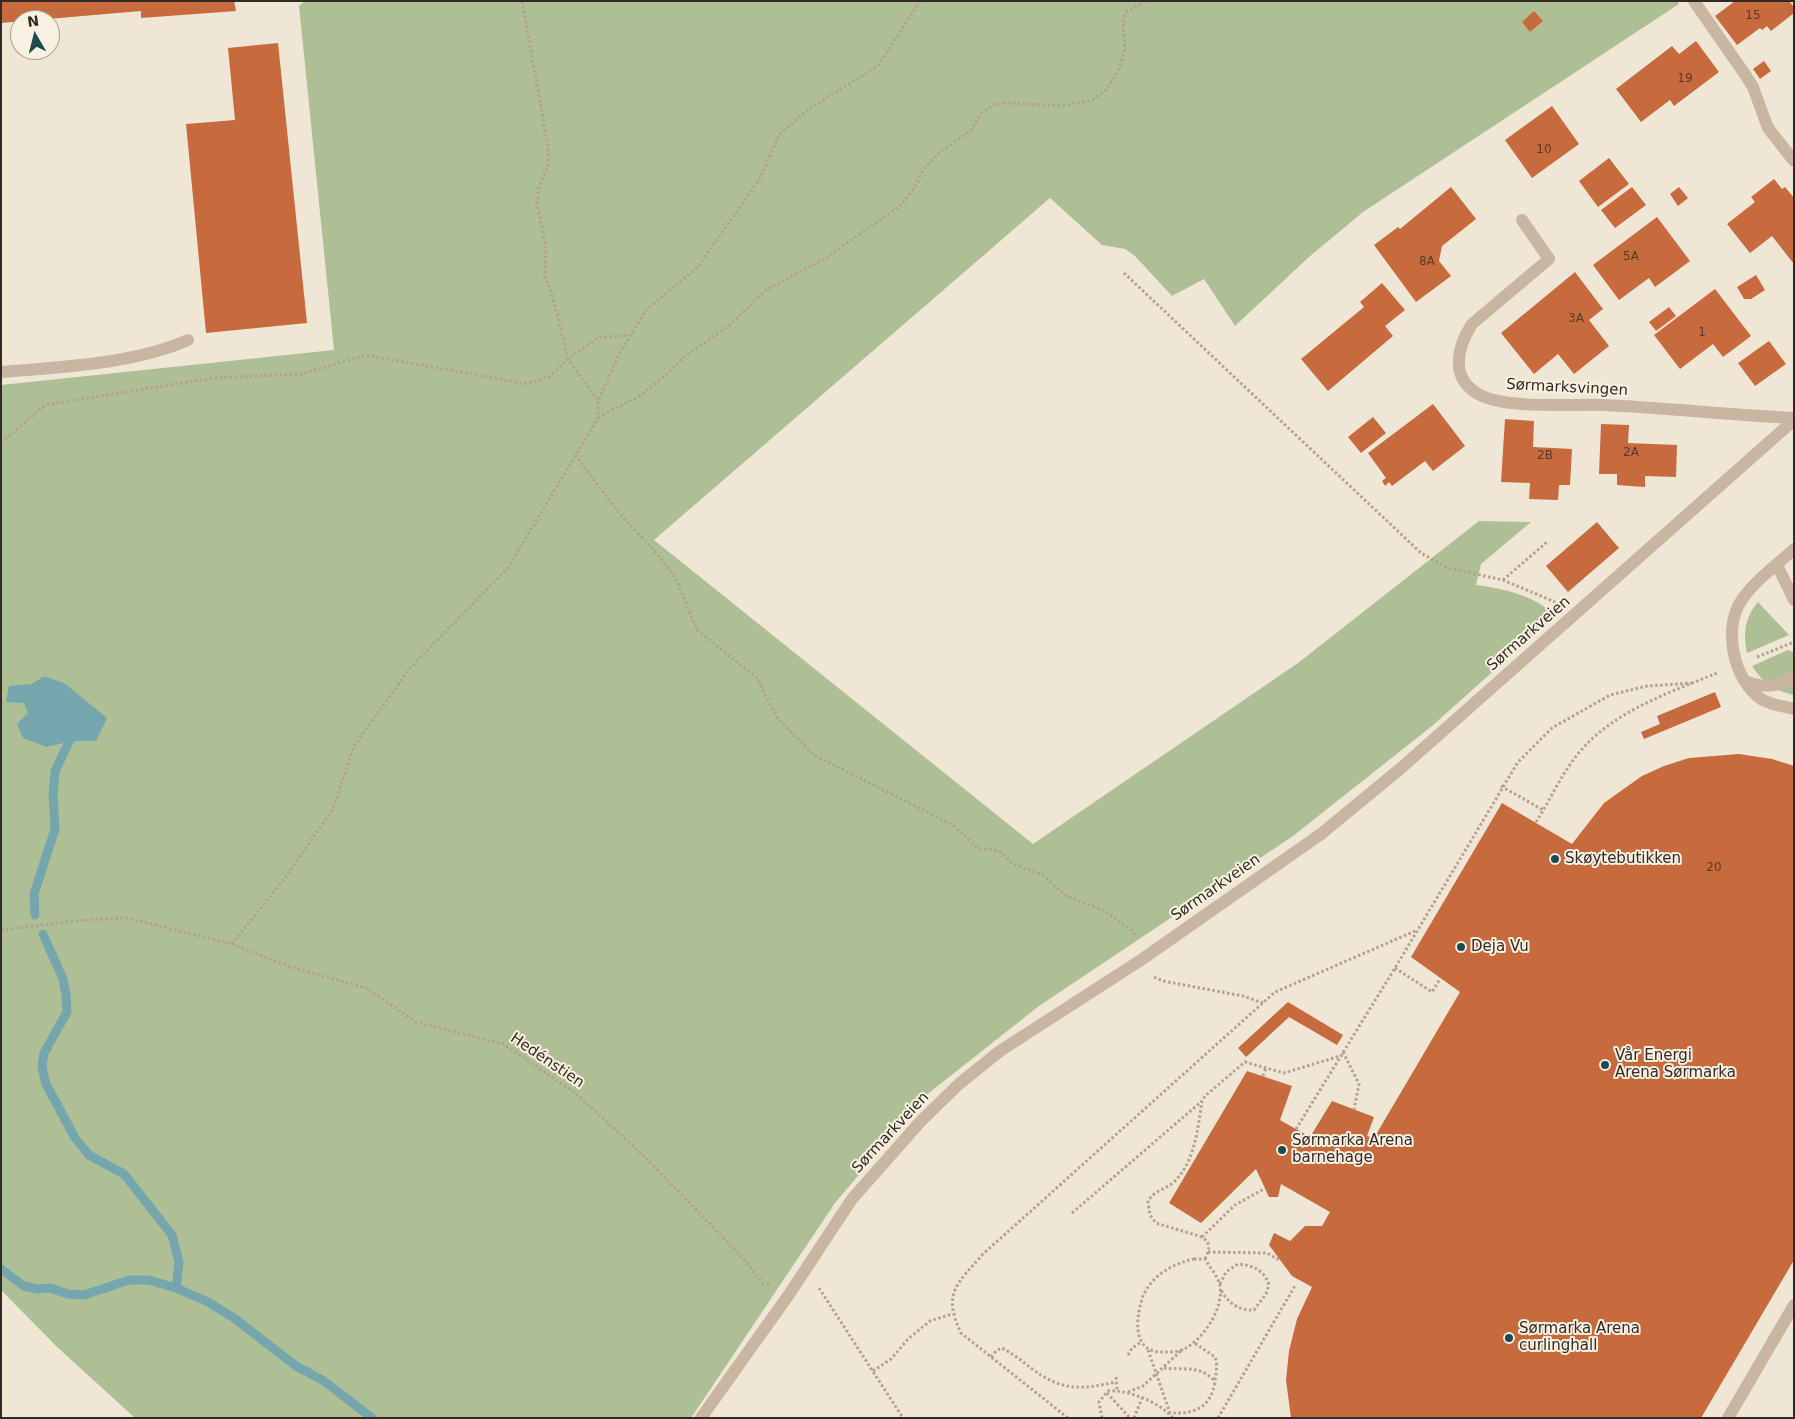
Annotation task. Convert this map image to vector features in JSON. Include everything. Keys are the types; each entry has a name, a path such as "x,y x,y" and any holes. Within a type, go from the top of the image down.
{"street":[{"path":"1694,1 1744,72 1753,87 1768,128 1794,162"},
{"name":"Sørmarksvingen","path":"1522,220 1549,259 1472,324 1465,335 1457,363 1460,375 1468,386 1480,395 1505,402 1604,405 1794,419"},
{"path":"1,372 131,358 165,350 188,340"},
{"name":"Sørmarkveien","path":"701,1418 790,1294 852,1199 921,1121 959,1084 1000,1051 1141,960 1321,834 1400,769 1579,612 1794,419"},
{"path":"1794,549 1742,599 1736,610 1733,630 1737,666 1745,681 1760,698 1768,703 1794,709"},
{"path":"1777,565 1794,600"},
{"path":"1745,681 1761,687 1784,683 1794,676"},
{"path":"1728,1418 1794,1305"}],"path":[{"path":"522,1 549,152 548,165 539,187 537,203 546,247 545,276 553,298 568,359 598,402"},
{"path":"598,418 598,402 620,352 647,309 698,267 760,178 779,135 810,108 878,66 920,1"},
{"path":"232,944 288,874 333,809 354,746 411,666 507,569 598,418 638,397 666,375 689,353 731,324 766,290 826,258 900,206 913,190 928,164 939,153 970,130 982,113 995,104 1061,106 1092,100 1106,90 1119,70 1125,50 1123,21 1126,12 1146,1"},
{"path":"1124,273 1421,553 1448,568 1503,580 1579,612"},
{"path":"1,443 45,405 213,378 302,374 366,355 527,384 550,376 568,359 597,338 631,335"},
{"path":"575,456 620,514 658,555 676,579 697,630 756,677 778,720 814,755 953,825 978,848 999,851 1013,864 1043,876 1064,895 1104,910 1133,931 1141,945 1141,960 1150,975 1163,981 1243,996 1263,1003"},
{"path":"1503,580 1546,542"},
{"path":"1536,822 1573,760 1605,727 1625,713 1794,642"},
{"path":"1296,1129 1395,968 1501,786 1518,762 1552,728 1589,705 1628,690 1670,683 1693,683"},
{"path":"1501,786 1543,810"},
{"name":"Hedénstien","path":"1,930 84,920 127,918 232,944 291,967 366,988 416,1022 503,1044 574,1092 645,1157 739,1254 763,1282 790,1294"},
{"path":"1068,1418 961,1333 952,1314 952,1299 959,1282 982,1254 1275,992 1416,931"},
{"path":"1395,968 1432,992 1440,979"},
{"path":"1072,1213 1245,1062 1284,1073 1342,1054"},
{"path":"1342,1054 1359,1084 1354,1110"},
{"path":"1263,1076 1266,1068"},
{"path":"1202,1100 1193,1151 1188,1161 1177,1180 1154,1193 1148,1202 1150,1214 1156,1223 1202,1237 1208,1241 1208,1252 1205,1259"},
{"path":"1202,1237 1235,1205 1264,1189"},
{"path":"1208,1252 1267,1253 1277,1259 1280,1257"},
{"path":"1205,1259 1220,1284"},
{"path":"1184,1349 1157,1353 1148,1350 1140,1343 1140,1306 1148,1285 1170,1267 1183,1261 1205,1259"},
{"path":"1128,1392 1143,1386 1193,1342 1214,1315 1220,1284 1226,1272 1238,1264 1255,1268 1263,1273 1269,1286 1263,1300 1254,1310 1236,1307 1220,1290"},
{"path":"806,1269 903,1418"},
{"path":"1218,1418 1296,1284"},
{"path":"873,1371 891,1359 908,1340 930,1321 952,1314"},
{"path":"1102,1418 1099,1402 1107,1393 1117,1390 1142,1398 1170,1414 1185,1414 1204,1407 1210,1399 1215,1382 1215,1357 1193,1342"},
{"path":"1128,1355 1132,1348 1140,1343"},
{"path":"991,1357 997,1350 1002,1348 1046,1380 1068,1387 1095,1387 1116,1380 1117,1390"},
{"path":"1148,1350 1173,1418"},
{"path":"1163,1368 1200,1370 1206,1372 1215,1382"},
{"path":"1107,1393 1130,1418"},
{"path":"1134,1418 1142,1398"}],"green space":[{"path":"305,1 1677,1 1679,4 1363,212 1309,257 1235,326 1204,279 1172,296 1135,256 1125,249 1102,245 1050,198 654,540 1033,844 1298,663 1479,521 1531,522 1481,564 1476,585 1519,594 1538,603 1555,616 1432,726 1293,836 1039,1006 925,1096 835,1203 691,1418 135,1418 56,1346 1,1290 1,385 334,350 299,6","holes":["44,676 57,681 74,693 79,700 84,708 96,741 69,742 47,747 25,703 31,684"]},
{"path":"1758,602 1789,635 1747,653 1746,626 1750,613"},
{"path":"1788,650 1794,652 1794,695 1770,685 1760,677 1752,666"}],"water":[{"path":"44,676 64,683 107,718 96,741 69,742 47,747 23,738 17,724 28,713 24,703 6,702 9,686 31,684"}],"building":[{"path":"1,1 234,1 236,11 141,18 141,11 60,18 60,10 10,10 10,22 1,23"},
{"path":"1735,1 1789,1 1794,7 1794,13 1771,31 1767,26 1762,30 1760,28 1737,45 1715,16"},
{"path":"1534,11 1543,21 1530,32 1522,22"},
{"path":"1696,41 1719,72 1674,106 1670,100 1641,122 1616,89 1672,46 1679,54"},
{"path":"278,43 307,323 206,333 186,124 235,120 228,48"},
{"path":"1764,61 1771,71 1760,79 1753,69"},
{"path":"1552,106 1579,144 1532,178 1505,140"},
{"path":"1609,158 1629,184 1598,207 1579,181"},
{"path":"1774,179 1782,189 1785,187 1794,198 1794,264 1772,236 1750,253 1727,224 1755,202 1751,197"},
{"path":"1451,187 1476,219 1442,246 1439,261 1451,276 1416,302 1374,245 1398,227 1400,229"},
{"path":"1632,187 1646,205 1615,228 1601,210"},
{"path":"1679,187 1688,198 1678,206 1670,194"},
{"path":"1657,217 1690,261 1655,287 1649,278 1619,300 1593,265"},
{"path":"1575,272 1603,309 1589,320 1609,346 1574,374 1558,354 1534,374 1501,333"},
{"path":"1756,275 1765,290 1751,299 1744,299 1737,287"},
{"path":"1382,283 1405,310 1385,326 1393,336 1328,391 1301,359 1364,307 1360,302"},
{"path":"1715,289 1751,336 1723,357 1713,344 1680,369 1654,335"},
{"path":"1669,307 1676,316 1656,331 1649,322"},
{"path":"1769,341 1786,364 1755,386 1738,363"},
{"path":"1433,404 1465,446 1433,471 1425,461 1392,486 1389,482 1385,486 1382,481 1386,478 1368,453"},
{"path":"1373,417 1386,433 1361,453 1348,437"},
{"path":"1505,419 1534,421 1533,447 1572,449 1570,485 1559,485 1558,500 1529,499 1530,483 1501,482"},
{"path":"1601,424 1629,425 1628,443 1677,445 1676,477 1645,476 1645,487 1617,485 1617,474 1599,474"},
{"path":"1597,522 1619,548 1568,592 1546,566"},
{"path":"1715,692 1721,707 1644,739 1641,732 1660,724 1657,716"},
{"name":"Vår Energi Arena Sørmarka","path":"1739,754 1772,759 1794,766 1794,1260 1701,1418 1291,1418 1286,1380 1289,1351 1297,1319 1312,1287 1292,1276 1269,1245 1274,1233 1290,1241 1305,1226 1322,1226 1330,1212 1281,1184 1278,1197 1269,1197 1256,1169 1201,1223 1169,1203 1247,1071 1292,1086 1280,1120 1310,1137 1332,1101 1374,1117 1367,1136 1374,1138 1460,992 1411,957 1502,803 1572,844 1604,803 1642,776 1689,758"},
{"path":"1288,1002 1343,1035 1337,1045 1289,1017 1246,1057 1238,1048"}],"waterway":[{"path":"35,915 34,894 55,829 53,794 55,771 69,742"},
{"path":"43,934 63,979 67,1012 44,1053 42,1067 46,1084 75,1138 89,1155 124,1174 172,1235 179,1262 176,1288"},
{"path":"1,1269 24,1286 38,1289 50,1288 68,1294 84,1295 129,1280 149,1280 176,1288 208,1302 234,1318 296,1366 324,1381 372,1418"}],"place":[{"name":"Skøytebutikken","path":"1555,859"},
{"name":"Deja Vu","path":"1461,947"},
{"name":"Vår Energi Arena Sørmarka","path":"1605,1065"},
{"name":"Sørmarka Arena barnehage","path":"1282,1150"},
{"name":"Sørmarka Arena curlinghall","path":"1509,1338"}]}
